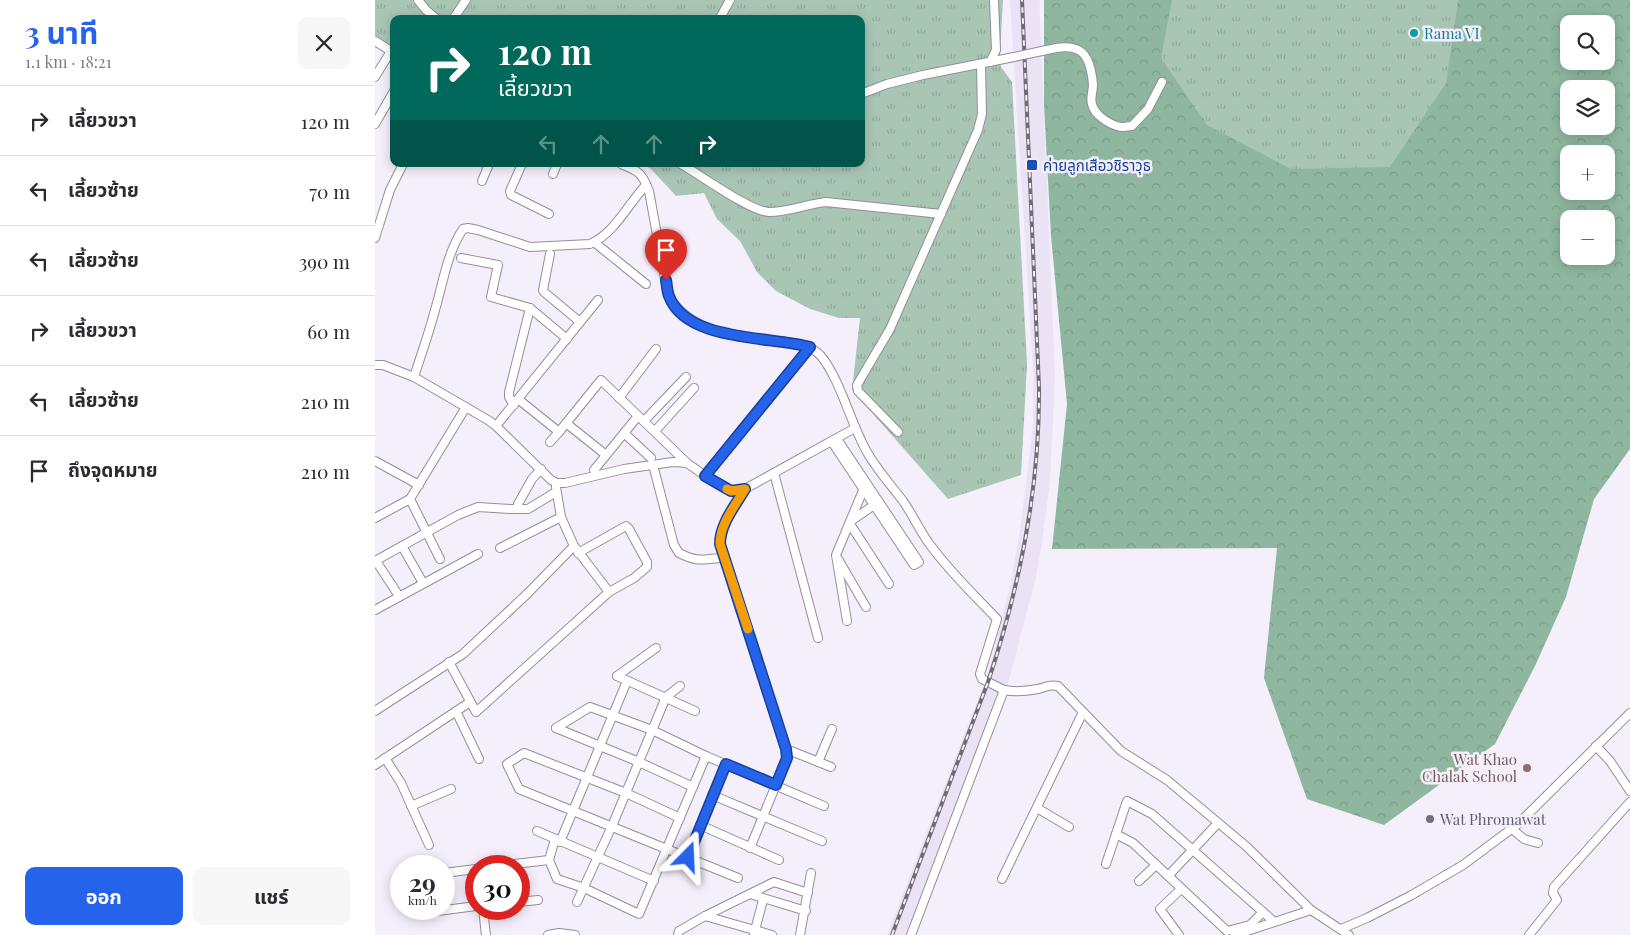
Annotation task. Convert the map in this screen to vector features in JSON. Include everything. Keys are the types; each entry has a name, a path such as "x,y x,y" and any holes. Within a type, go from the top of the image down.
{"street":[{"path":"418,0 432,15"},
{"path":"456,15 467,0"},
{"path":"722,15 730,0"},
{"path":"991,62 996,50 994,0"},
{"path":"375,41 390,51"},
{"path":"865,92 887,84 923,75 1063,47 1076,48 1085,55 1089,65 1093,84 1092,104 1097,114 1120,127 1133,126 1147,109 1162,82"},
{"path":"375,77 390,55"},
{"path":"899,432 858,391 857,385 890,329 981,121 981,64"},
{"path":"375,124 390,98"},
{"path":"375,238 390,190 402,167"},
{"path":"482,181 488,167"},
{"path":"521,167 512,186 511,195 549,214"},
{"path":"553,174 556,167"},
{"path":"628,167 643,176 647,185 669,296 684,315 697,324 717,332 797,344 810,347 821,356 835,380 855,428 868,453 904,502 930,545 952,572 997,619 980,674 982,679 1004,690 1013,692 1038,689 1050,684 1058,686 1121,751 1167,780 1245,846 1311,910 1349,935"},
{"path":"686,167 760,210 778,211 826,202 941,214"},
{"path":"414,377 445,271 463,229 477,230 530,247 590,244 599,240 611,228 647,185"},
{"path":"595,242 646,284"},
{"path":"550,254 543,290 580,322"},
{"path":"461,258 498,266 491,297 530,308 567,339"},
{"path":"497,426 598,300"},
{"path":"530,308 509,397 559,432"},
{"path":"705,476 810,347"},
{"path":"619,398 656,349"},
{"path":"376,367 390,368 414,377 497,426 541,469 556,487 561,517 576,549 609,592"},
{"path":"594,470 624,433 686,377"},
{"path":"550,442 601,380 687,463 731,491 745,489 855,428"},
{"path":"655,431 694,388"},
{"path":"375,518 410,499 466,407"},
{"path":"566,422 606,455"},
{"path":"624,433 652,462 674,545 679,553 700,561 725,558"},
{"path":"834,440 898,537"},
{"path":"375,460 419,485"},
{"path":"399,596 375,561 478,506 528,509 556,487 565,483 652,462 687,463"},
{"path":"518,504 532,479 541,469"},
{"path":"774,473 818,638"},
{"path":"847,621 836,555 865,487"},
{"path":"745,489 724,525 720,535 720,544 786,749 787,758 750,848"},
{"path":"410,499 440,558"},
{"path":"850,523 876,504"},
{"path":"499,548 561,517"},
{"path":"850,523 889,584"},
{"path":"375,711 449,662 463,654 576,549 622,527 628,527 647,562 647,567 634,578 609,592 476,712 449,662"},
{"path":"401,546 423,582"},
{"path":"375,610 423,582 478,554"},
{"path":"836,555 866,607"},
{"path":"655,648 617,676 695,711"},
{"path":"627,680 573,810 549,860 557,879 585,888 639,914 706,756"},
{"path":"577,902 612,826 666,697 680,686"},
{"path":"911,935 1004,690"},
{"path":"375,765 470,702"},
{"path":"693,787 639,762 556,728 590,707 652,730 706,756 824,806"},
{"path":"455,711 479,758"},
{"path":"1002,879 1083,712"},
{"path":"1341,929 1410,896 1463,865 1512,828 1630,712"},
{"path":"818,762 832,729"},
{"path":"1596,746 1610,761 1630,792"},
{"path":"786,749 831,767"},
{"path":"680,818 626,793 524,753 507,764 519,789 738,878"},
{"path":"385,758 401,783 429,845"},
{"path":"688,857 726,764"},
{"path":"411,806 451,789"},
{"path":"713,795 822,841"},
{"path":"1106,864 1127,801 1152,814 1271,919"},
{"path":"1529,935 1557,900 1552,891 1556,884 1630,802"},
{"path":"1037,808 1069,827"},
{"path":"1168,876 1218,823"},
{"path":"700,825 779,860"},
{"path":"1512,828 1524,839 1538,843"},
{"path":"537,831 654,881"},
{"path":"1115,834 1133,843 1227,931 1250,925 1263,912"},
{"path":"530,862 549,860"},
{"path":"1139,881 1156,865"},
{"path":"801,935 811,873"},
{"path":"677,935 679,931 705,916 773,882 808,893"},
{"path":"1179,935 1160,909 1181,889"},
{"path":"750,894 763,900 806,911"},
{"path":"530,901 538,900"},
{"path":"754,933 763,900"},
{"path":"1236,935 1311,910"},
{"path":"705,916 754,933 772,935"},
{"path":"484,920 486,935"},
{"path":"547,935 559,933 575,935"}],"shaded area":[{"path":"1010,0 1039,0 1055,376 1050,481 1042,543 1036,577 1009,680 947,831 908,935 887,935 990,668 1010,585 1020,531 1033,427 1033,368"}],"green space":[{"name":"ค่ายลูกเสือวชิราวุธ","path":"375,0 1003,0 1000,55 1001,67 1012,82 1027,364 1021,475 948,499 852,390 860,318 839,318 810,309 776,291 757,272 740,241 717,219 704,193 676,196 647,167 865,167 865,15 390,15 390,45 375,36"},
{"path":"1044,0 1630,0 1630,449 1594,499 1566,597 1535,666 1495,744 1384,825 1307,799 1264,678 1277,548 1052,549 1067,404 1051,236 1044,105"},
{"path":"1172,0 1458,0 1446,83 1390,167 1291,169 1207,125 1161,58"}],"railway":[{"path":"892,935 988,682 1010,610 1032,499 1036,462 1039,387 1022,0"}],"slow traffic":[{"path":"727,489 731,491 745,489 724,525 720,535 720,544 748,629"}],"place":[{"name":"Rama VI","path":"1414,33"},
{"name":"ค่ายลูกเสือวชิราวุธ","path":"1032,165"},
{"name":"Wat Khao Chalak School","path":"1527,768"},
{"name":"Wat Phromawat","path":"1430,819"}],"route":[{"path":"666,280 669,296 675,306 697,324 717,332 810,347 705,476 731,491 745,489 724,525 720,535 720,544 786,749 787,758 776,785 726,764 688,857"}]}
